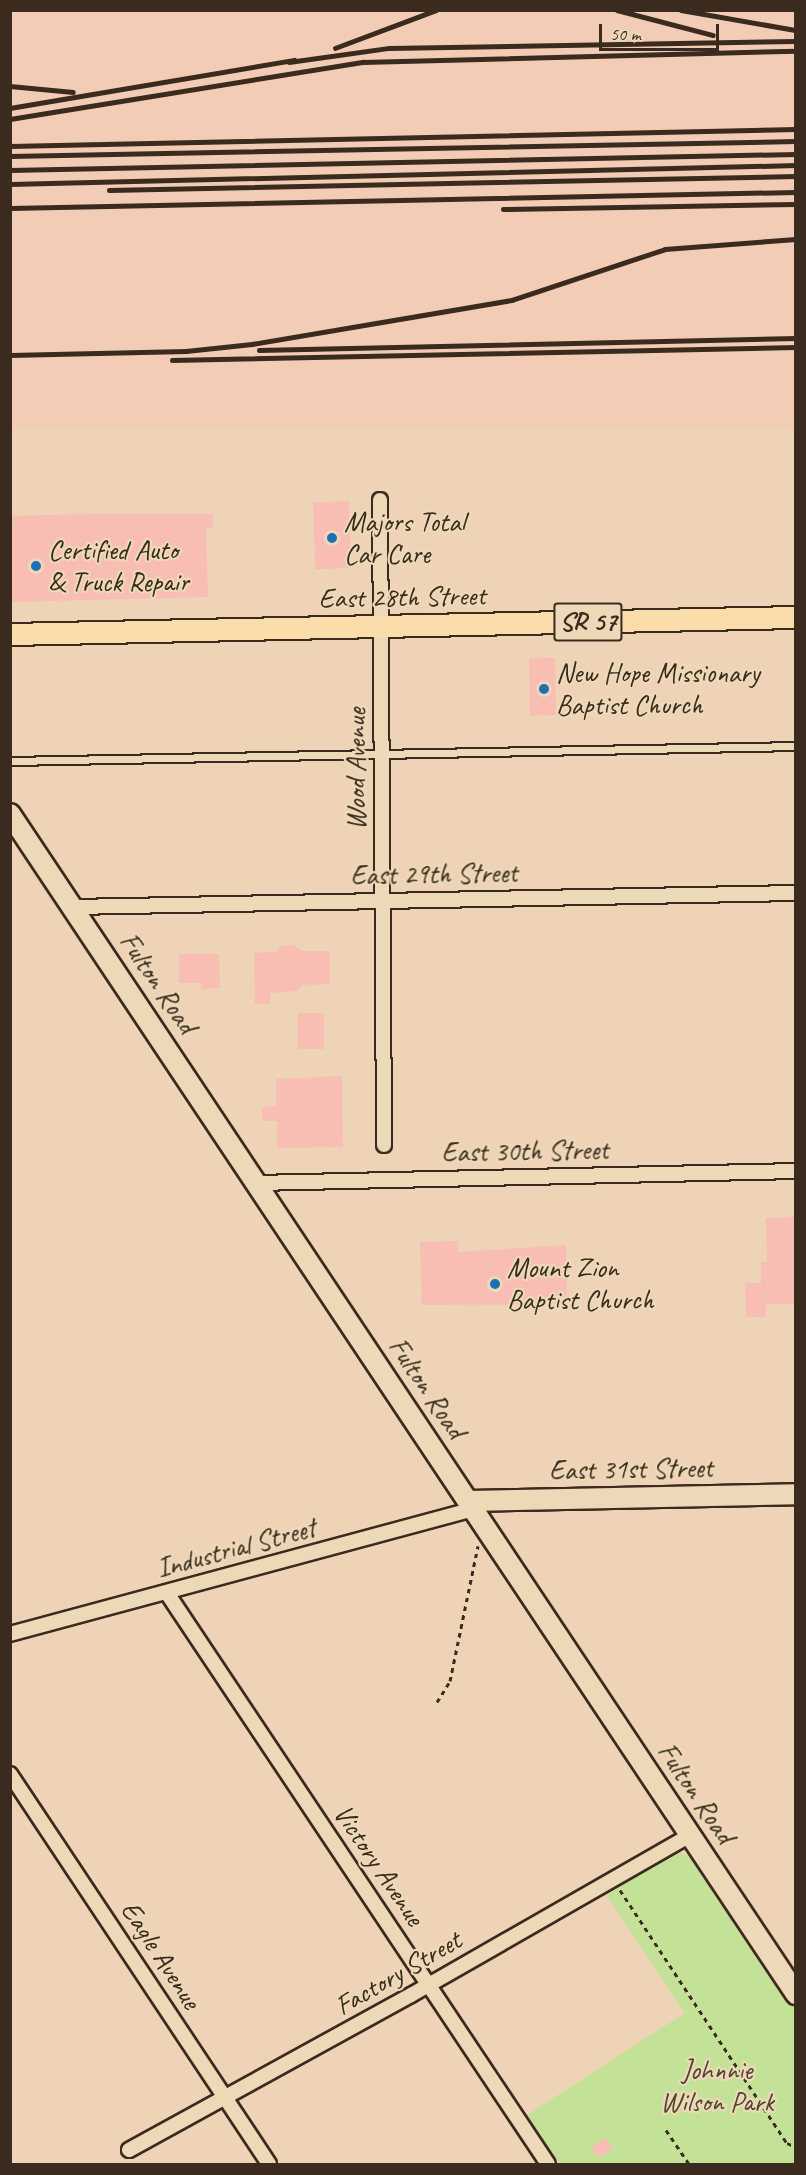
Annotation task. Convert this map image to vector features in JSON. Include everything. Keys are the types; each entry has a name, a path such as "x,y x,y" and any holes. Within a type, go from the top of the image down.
{"main road":[{"name":"East 28th Street","path":"10,633 795,617"}],"street":[{"name":"Wood Avenue","path":"380,500 384,1145"},
{"name":"Fulton Road","path":"10,814 795,1994"},
{"name":"East 29th Street","path":"73,908 795,893"},
{"name":"East 30th Street","path":"256,1183 795,1171"},
{"name":"East 31st Street","path":"471,1505 795,1494"},
{"name":"Industrial Street","path":"10,1634 167,1593 471,1505"},
{"name":"Victory Avenue","path":"167,1593 548,2164"},
{"name":"Eagle Avenue","path":"10,1774 268,2164"},
{"name":"Factory Street","path":"129,2150 429,1985 690,1835"}],"lane":[{"path":"10,761 795,746"}],"path":[{"path":"437,1702 450,1681 478,1545"},
{"path":"613,1878 787,2144 795,2147"},
{"path":"666,2130 689,2164"}],"shaded area":[{"path":"10,11 795,11 795,428 10,428"}],"green space":[{"name":"Johnnie Wilson Park","path":"677,1852 698,1859 795,2007 795,2164 560,2164 527,2115 685,2013 605,1893"}],"building":[{"path":"349,501 351,568 315,569 313,502"},
{"path":"213,514 213,527 206,528 208,597 10,602 10,516"},
{"path":"529,658 555,658 556,715 530,715"},
{"path":"294,945 301,951 330,951 330,984 302,985 296,991 270,993 270,1004 255,1004 254,953 275,952 281,946"},
{"path":"179,954 219,954 220,988 201,989 201,983 179,983"},
{"path":"298,1013 324,1013 324,1049 298,1049"},
{"path":"342,1076 343,1147 277,1148 277,1121 262,1121 262,1107 276,1106 276,1079"},
{"path":"795,1217 795,1304 766,1304 765,1317 746,1317 745,1283 761,1283 761,1262 767,1262 766,1218"},
{"path":"458,1241 459,1252 566,1245 567,1304 422,1305 420,1242"},
{"path":"606,2138 613,2149 598,2158 592,2147"}],"railway":[{"path":"335,48 436,10"},
{"path":"617,10 713,35"},
{"path":"681,10 796,30"},
{"path":"289,62 389,48 796,41"},
{"path":"10,119 363,62 796,51"},
{"path":"10,108 294,60"},
{"path":"10,86 73,92"},
{"path":"10,146 796,129"},
{"path":"10,156 796,141"},
{"path":"10,170 796,154"},
{"path":"10,184 796,165"},
{"path":"109,190 796,176"},
{"path":"10,208 796,192"},
{"path":"503,209 796,204"},
{"path":"10,355 186,351 252,344 512,300 665,249 796,239"},
{"path":"259,350 796,338"},
{"path":"172,360 796,347"}],"place":[{"name":"Majors Total Car Care","path":"332,538"},
{"name":"Certified Auto & Truck Repair","path":"36,566"},
{"name":"New Hope Missionary Baptist Church","path":"544,689"},
{"name":"Mount Zion Baptist Church","path":"495,1284"}]}
